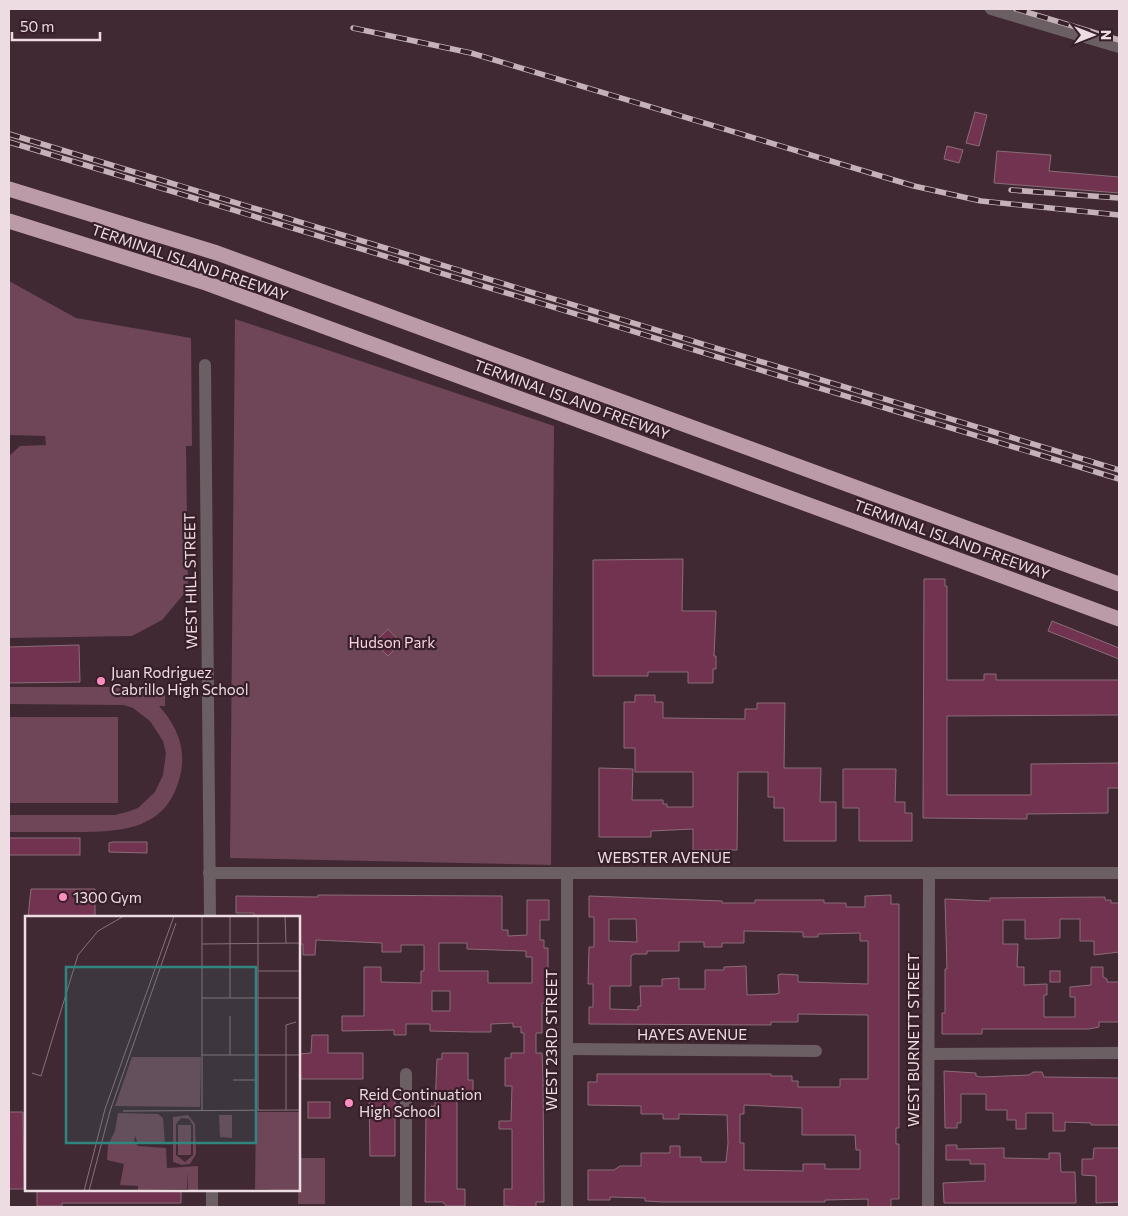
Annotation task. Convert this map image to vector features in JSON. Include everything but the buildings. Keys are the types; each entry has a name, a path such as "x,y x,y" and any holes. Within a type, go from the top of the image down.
{"highway":[{"name":"TERMINAL ISLAND FREEWAY","path":"9,189 217,253 1119,584"},
{"name":"TERMINAL ISLAND FREEWAY","path":"9,221 203,282 1119,620"}],"street":[{"path":"991,9 1119,47"},
{"name":"WEST HILL STREET","path":"205,365 210,916"},
{"name":"WEBSTER AVENUE","path":"209,873 1119,873"},
{"name":"WEST 23RD STREET","path":"567,873 567,1207"},
{"name":"WEST BURNETT STREET","path":"928,1207 929,873"},
{"name":"HAYES AVENUE","path":"567,1049 816,1051"},
{"path":"929,1054 1119,1054"},
{"path":"406,1074 406,1207"},
{"path":"212,1191 212,1207"}],"green space":[{"path":"9,281 76,318 191,338 192,446 186,446 188,589 162,620 132,636 9,638 9,456 20,446 46,445 45,436 9,435"},
{"name":"Hudson Park","path":"235,319 554,426 551,865 230,858"},
{"path":"9,687 165,687 165,706 159,706 171,722 179,738 182,756 180,776 174,794 164,808 153,818 139,825 124,829 91,832 9,832 9,815 115,815 138,808 155,792 163,775 166,753 163,741 150,721 133,708 123,705 9,704"},
{"path":"9,717 118,717 118,803 9,803"},
{"path":"300,1158 325,1158 325,1204 298,1204"}],"railway":[{"path":"1016,9 1119,40"},
{"path":"353,28 471,53 914,186 981,201 1119,215"},
{"path":"9,134 1119,470"},
{"path":"9,142 1119,479"},
{"path":"1011,190 1119,198"}],"place":[{"name":"Juan Rodriguez Cabrillo High School","path":"101,681"},
{"name":"1300 Gym","path":"63,897"},
{"name":"Reid Continuation High School","path":"349,1103"}]}
